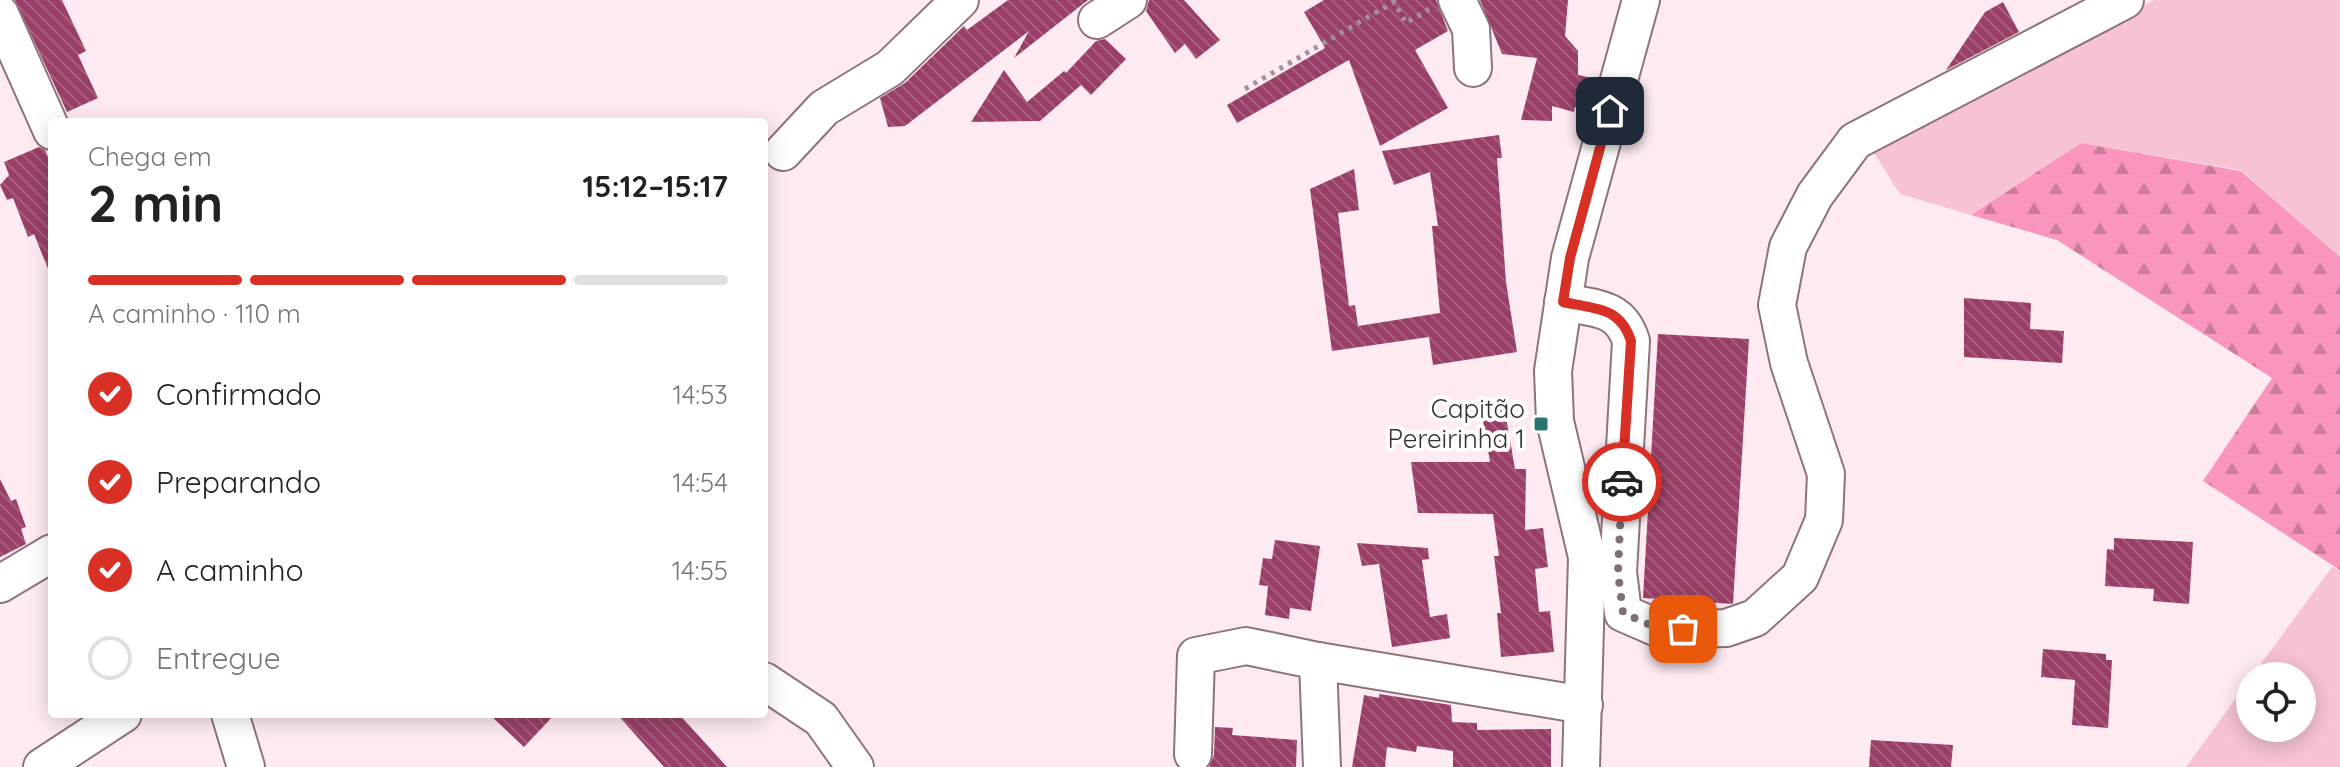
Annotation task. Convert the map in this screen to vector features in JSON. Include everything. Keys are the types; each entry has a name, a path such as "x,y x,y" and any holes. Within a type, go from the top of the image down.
{"street":[{"path":"783,152 824,108 890,68 960,0"},
{"path":"1097,20 1128,0"},
{"path":"1581,767 1587,557 1555,421 1553,371 1570,258 1641,0"},
{"path":"1563,302 1611,312 1625,323 1631,341 1618,572 1623,613 1662,630 1726,628 1755,618 1800,577 1824,520 1826,474 1789,363 1777,305 1788,247 1815,195 1855,141 2125,0"},
{"path":"1444,4 1471,29 1473,68"},
{"path":"0,14 48,122"},
{"path":"0,584 48,555"},
{"path":"1193,754 1196,656 1246,646 1584,705"},
{"path":"1318,661 1322,767"},
{"path":"768,684 821,719 855,767"},
{"path":"42,767 117,718"},
{"path":"231,718 246,767"}],"path":[{"path":"1245,89 1394,2 1406,23 1444,4"}],"shaded area":[{"path":"2154,0 2340,0 2340,257 2241,170 2081,143 1971,215 1900,194 1872,150"},
{"path":"2332,567 2340,570 2340,767 2186,767 2236,698 2236,742 2316,742 2316,662 2262,662"}],"green space":[{"path":"2081,143 2241,171 2340,257 2340,570 2203,481 2272,378 2057,240 1971,215"}],"building":[{"path":"15,0 62,0 86,51 78,55 98,98 67,112"},
{"path":"1008,0 1088,0 1014,58 1029,31 905,126 888,127 880,98 905,83 964,26 967,30"},
{"path":"1149,0 1184,0 1220,40 1196,59 1185,44 1175,53 1146,11"},
{"path":"1324,0 1436,0 1448,31 1415,50 1448,108 1380,146 1349,60 1237,123 1227,105 1325,48 1304,12"},
{"path":"1480,0 1568,0 1565,36 1578,51 1578,75 1596,79 1588,110 1575,107 1574,112 1552,106 1552,121 1521,120 1537,58 1502,54"},
{"path":"2003,2 2019,32 1946,70 1985,12"},
{"path":"1105,39 1126,59 1091,95 1081,85 1040,121 971,122 1004,70 1027,102 1064,71 1066,73 1096,41"},
{"path":"1499,135 1502,158 1497,158 1506,282 1517,352 1433,365 1429,337 1332,351 1310,189 1354,169 1359,210 1338,213 1349,306 1355,305 1358,326 1440,313 1432,226 1438,226 1430,172 1394,185 1382,151"},
{"path":"39,147 45,150 48,157 48,269 34,234 28,237 13,198 7,200 0,185 9,175 4,162"},
{"path":"1964,298 2031,303 2030,329 2064,331 2062,363 1964,357"},
{"path":"1658,334 1749,339 1733,604 1643,598"},
{"path":"1504,406 1515,469 1526,469 1525,530 1543,528 1548,567 1535,569 1539,612 1550,611 1554,652 1501,657 1497,613 1501,613 1494,556 1499,556 1493,514 1418,513 1411,462 1490,462 1481,409"},
{"path":"0,479 11,501 16,499 26,527 21,529 26,544 0,557"},
{"path":"2114,538 2193,542 2189,604 2153,601 2154,589 2105,586 2107,549 2114,550"},
{"path":"1275,540 1320,546 1311,611 1290,608 1289,619 1265,615 1268,586 1259,585 1263,558 1272,559"},
{"path":"1357,543 1428,548 1429,559 1422,560 1430,617 1447,614 1450,638 1392,647 1379,564 1362,566"},
{"path":"2043,649 2106,654 2106,660 2112,660 2108,728 2072,725 2075,680 2041,677"},
{"path":"1379,694 1451,705 1452,722 1477,723 1477,730 1551,729 1551,767 1453,767 1453,751 1417,746 1416,752 1387,747 1385,767 1352,767 1364,695 1379,698"},
{"path":"493,718 551,718 524,747"},
{"path":"621,718 683,718 727,767 664,767"},
{"path":"1215,727 1233,728 1232,735 1297,740 1296,767 1209,767 1214,755"},
{"path":"1871,740 1953,745 1951,767 1869,767"}],"way so far":[{"path":"1622,482 1618,572 1623,613 1662,630 1683,629"}],"place":[{"name":"Capitão Pereirinha 1","path":"1541,424"}],"route":[{"path":"1610,111 1570,258 1563,302 1611,312 1625,323 1631,341 1622,482"}]}
